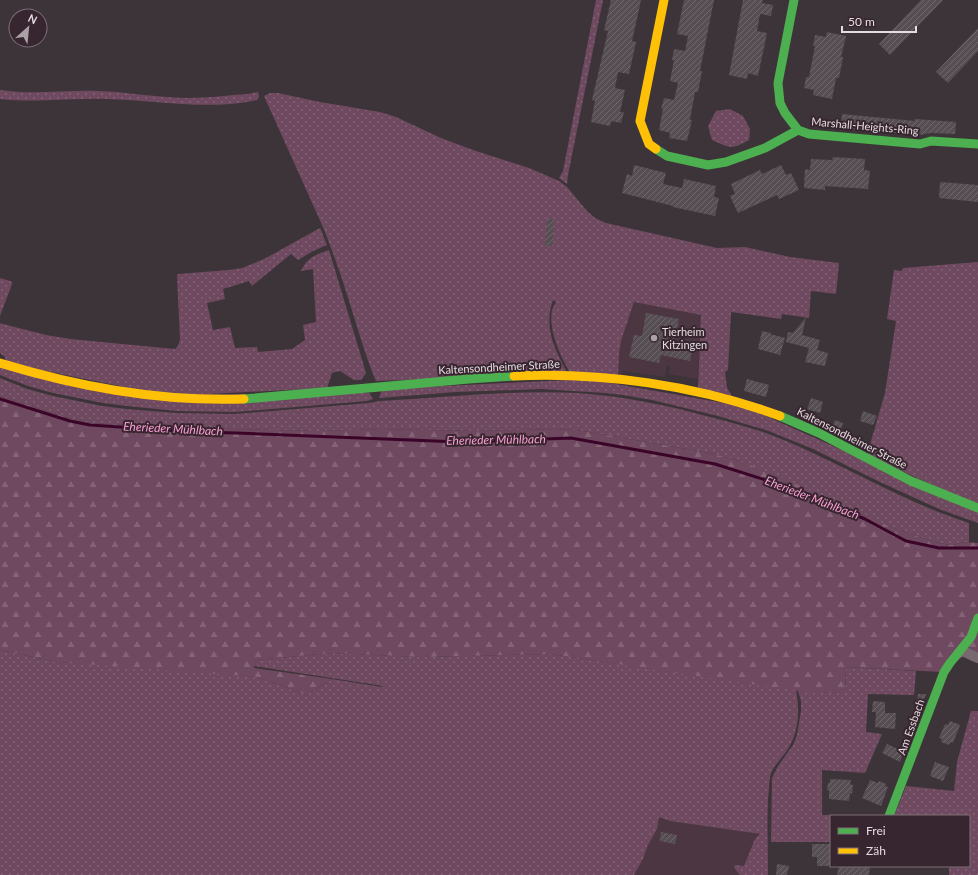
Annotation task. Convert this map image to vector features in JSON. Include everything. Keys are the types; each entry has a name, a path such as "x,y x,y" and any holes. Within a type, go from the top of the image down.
{"main road":[{"name":"Marshall-Heights-Ring","path":"664,0 640,121 650,144 667,156 708,165 726,162 765,148 798,130"},
{"name":"Marshall-Heights-Ring","path":"794,0 778,83 782,108 798,130 810,134 920,144 931,141 978,144"},
{"name":"Kaltensondheimer Straße","path":"0,363 47,377 110,390 140,394 228,400 471,379 526,376 604,378 652,384 721,398 744,404 784,418 804,426 926,488 978,508"},
{"name":"Am Essbach","path":"889,815 944,672 952,659 969,640 978,618"}],"street":[{"path":"960,650 978,658"}],"shaded area":[{"path":"634,302 701,315 698,379 669,374 670,366 667,365 665,377 623,371 622,377 618,376 621,341"},
{"path":"659,817 670,821 760,834 762,875 634,875 657,829"}],"green space":[{"path":"596,0 603,0 567,184 559,178 563,171"},
{"path":"0,90 37,92 98,91 190,98 204,98 258,92 259,96 257,100 239,103 201,105 107,99 13,100 0,99"},
{"path":"270,93 278,93 380,112 396,117 441,138 529,168 559,181 567,187 587,211 595,218 606,223 717,248 745,247 790,257 839,263 836,294 811,291 809,318 782,314 781,319 731,312 728,370 725,372 727,388 733,398 698,390 701,315 634,302 621,341 618,376 571,374 556,344 551,318 552,310 556,302 553,300 550,310 550,329 555,347 568,374 376,381 364,349 340,272 323,227 264,96"},
{"path":"730,109 743,116 750,129 749,140 734,147 723,145 712,140 708,126 716,111"},
{"path":"320,228 327,245 298,260 291,254 252,286 249,281 223,289 225,299 207,303 213,330 230,327 235,348 257,347 258,352 292,349 305,340 303,325 316,322 313,269 301,271 312,257 329,250 366,373 361,380 354,380 340,371 332,373 328,388 169,396 6,363 5,357 0,353 0,323 46,335 70,339 175,349 180,340 178,274 242,268 266,258"},
{"path":"978,262 978,506 867,455 885,393 896,321 887,319 894,270 902,271 903,268"},
{"path":"0,278 12,282 12,284 0,316"},
{"path":"0,365 140,395 369,393 373,399 367,401 235,412 177,411 103,403 53,393 28,386 0,375"},
{"path":"0,378 27,389 102,406 176,413 235,414 380,401 528,392 594,394 628,399 694,413 766,433 786,441 923,506 969,523 969,542 952,545 939,543 913,535 891,527 736,460 710,453 577,430 554,429 475,431 382,429 318,431 195,429 90,423 69,418 0,396"},
{"path":"588,379 746,407 978,511 978,523 939,509 813,449 766,430 718,416 652,400 605,393 542,389 456,392 379,398 384,389"},
{"path":"0,396 69,418 90,423 195,429 318,431 382,429 475,431 554,429 577,430 710,453 736,460 774,474 891,527 913,535 939,543 952,545 964,542 978,543 978,655 969,652 942,672 846,667 845,693 805,692 550,654 421,657 332,653 255,660 254,668 332,679 306,695 258,677 57,662 0,650"},
{"path":"0,650 57,662 133,666 258,677 306,695 332,679 383,686 254,666 255,660 332,653 421,657 550,654 796,690 798,714 794,737 786,752 774,767 770,777 768,799 768,875 740,875 735,869 734,865 744,866 755,839 760,834 670,821 659,817 657,829 634,875 0,875"},
{"path":"846,667 916,671 914,695 868,694 866,732 882,734 865,773 822,770 822,815 830,815 830,842 771,842 772,778 778,766 793,745 797,735 801,711 801,701 798,691 845,693"},
{"path":"971,711 978,711 978,875 949,875 949,867 970,867 970,815 894,815 906,786 954,791 957,762"}],"building":[{"path":"611,0 641,0 632,41 636,42 629,74 618,72 615,88 625,90 620,112 624,112 621,123 611,121 610,126 591,122 595,101 592,100 608,31 604,30"},
{"path":"684,0 714,0 700,71 702,71 698,92 695,92 690,120 692,120 687,141 669,138 670,133 659,130 663,109 661,109 664,98 674,100 678,83 670,81 674,60 672,60 674,49 685,51 688,36 677,34"},
{"path":"743,0 763,0 762,3 773,5 771,16 760,14 757,31 767,33 758,76 748,73 747,79 729,75"},
{"path":"921,0 943,0 890,55 879,44"},
{"path":"978,28 978,51 948,83 936,72"},
{"path":"827,32 846,36 841,57 843,57 839,78 836,78 832,99 813,95 814,90 804,88 806,77 809,77 815,46 813,46 815,35 826,37"},
{"path":"842,114 915,121 915,119 956,122 955,134 931,133 919,135 841,128"},
{"path":"833,157 865,159 864,170 870,171 868,189 825,186 825,190 804,188 805,169 810,170 811,159 832,160"},
{"path":"634,165 666,173 663,184 682,188 684,179 716,186 714,197 719,198 715,216 673,207 622,193 627,174 632,176"},
{"path":"781,165 786,175 791,173 799,190 779,199 777,195 738,213 730,196 735,194 731,184 760,170 762,174"},
{"path":"940,182 978,185 978,202 939,198"},
{"path":"547,219 554,219 553,246 545,246"},
{"name":"Tierheim Kitzingen","path":"646,313 679,319 674,343 693,347 690,361 661,355 659,363 629,357 634,335 642,336"},
{"path":"806,317 802,335 820,340 817,350 828,353 825,366 805,362 809,348 786,342 788,332 793,333"},
{"path":"762,331 785,338 780,355 758,349"},
{"path":"747,379 769,385 766,397 744,391"},
{"path":"811,398 823,402 820,413 807,409"},
{"path":"863,411 877,416 873,425 860,421"},
{"path":"835,420 843,423 841,430 832,427"},
{"path":"918,694 926,694 923,703 917,702"},
{"path":"873,701 885,702 885,713 896,713 895,729 875,727 876,712 872,712"},
{"path":"950,721 960,725 953,743 950,742 949,745 941,742 942,739 939,738 945,724 948,725"},
{"path":"887,744 904,752 900,762 882,753"},
{"path":"935,762 949,767 943,781 930,776"},
{"path":"830,779 851,780 850,784 853,785 852,794 850,793 849,801 829,799 829,790 827,790"},
{"path":"870,780 878,783 879,781 886,784 885,786 888,787 881,806 862,798"},
{"path":"661,832 677,835 675,844 660,841"},
{"path":"812,844 830,844 830,866 817,866 817,857 812,857"},
{"path":"777,864 789,866 787,875 776,875"},
{"path":"839,867 870,867 869,875 837,875"}],"waterway":[{"name":"Eherieder Mühlbach","path":"0,399 70,421 90,425 195,432 460,442 571,438 715,464 791,488 865,519 906,541 939,548 978,548"}],"traffic: fast":[{"path":"794,0 778,83 780,103 785,113 798,130 809,134 920,144 931,141 978,144"},
{"path":"656,149 667,156 708,165 726,162 765,148 798,130"},
{"path":"244,399 514,376"},
{"path":"780,416 819,433 911,481 978,508"},
{"path":"889,815 944,672 971,637 978,618"}],"traffic: slow":[{"path":"656,149 649,144 640,121 664,0"},
{"path":"0,363 30,372 90,386 120,391 182,398 244,399"},
{"path":"514,376 581,376 648,383 715,396 780,416"}],"place":[{"name":"Tierheim Kitzingen","path":"654,338"}]}
